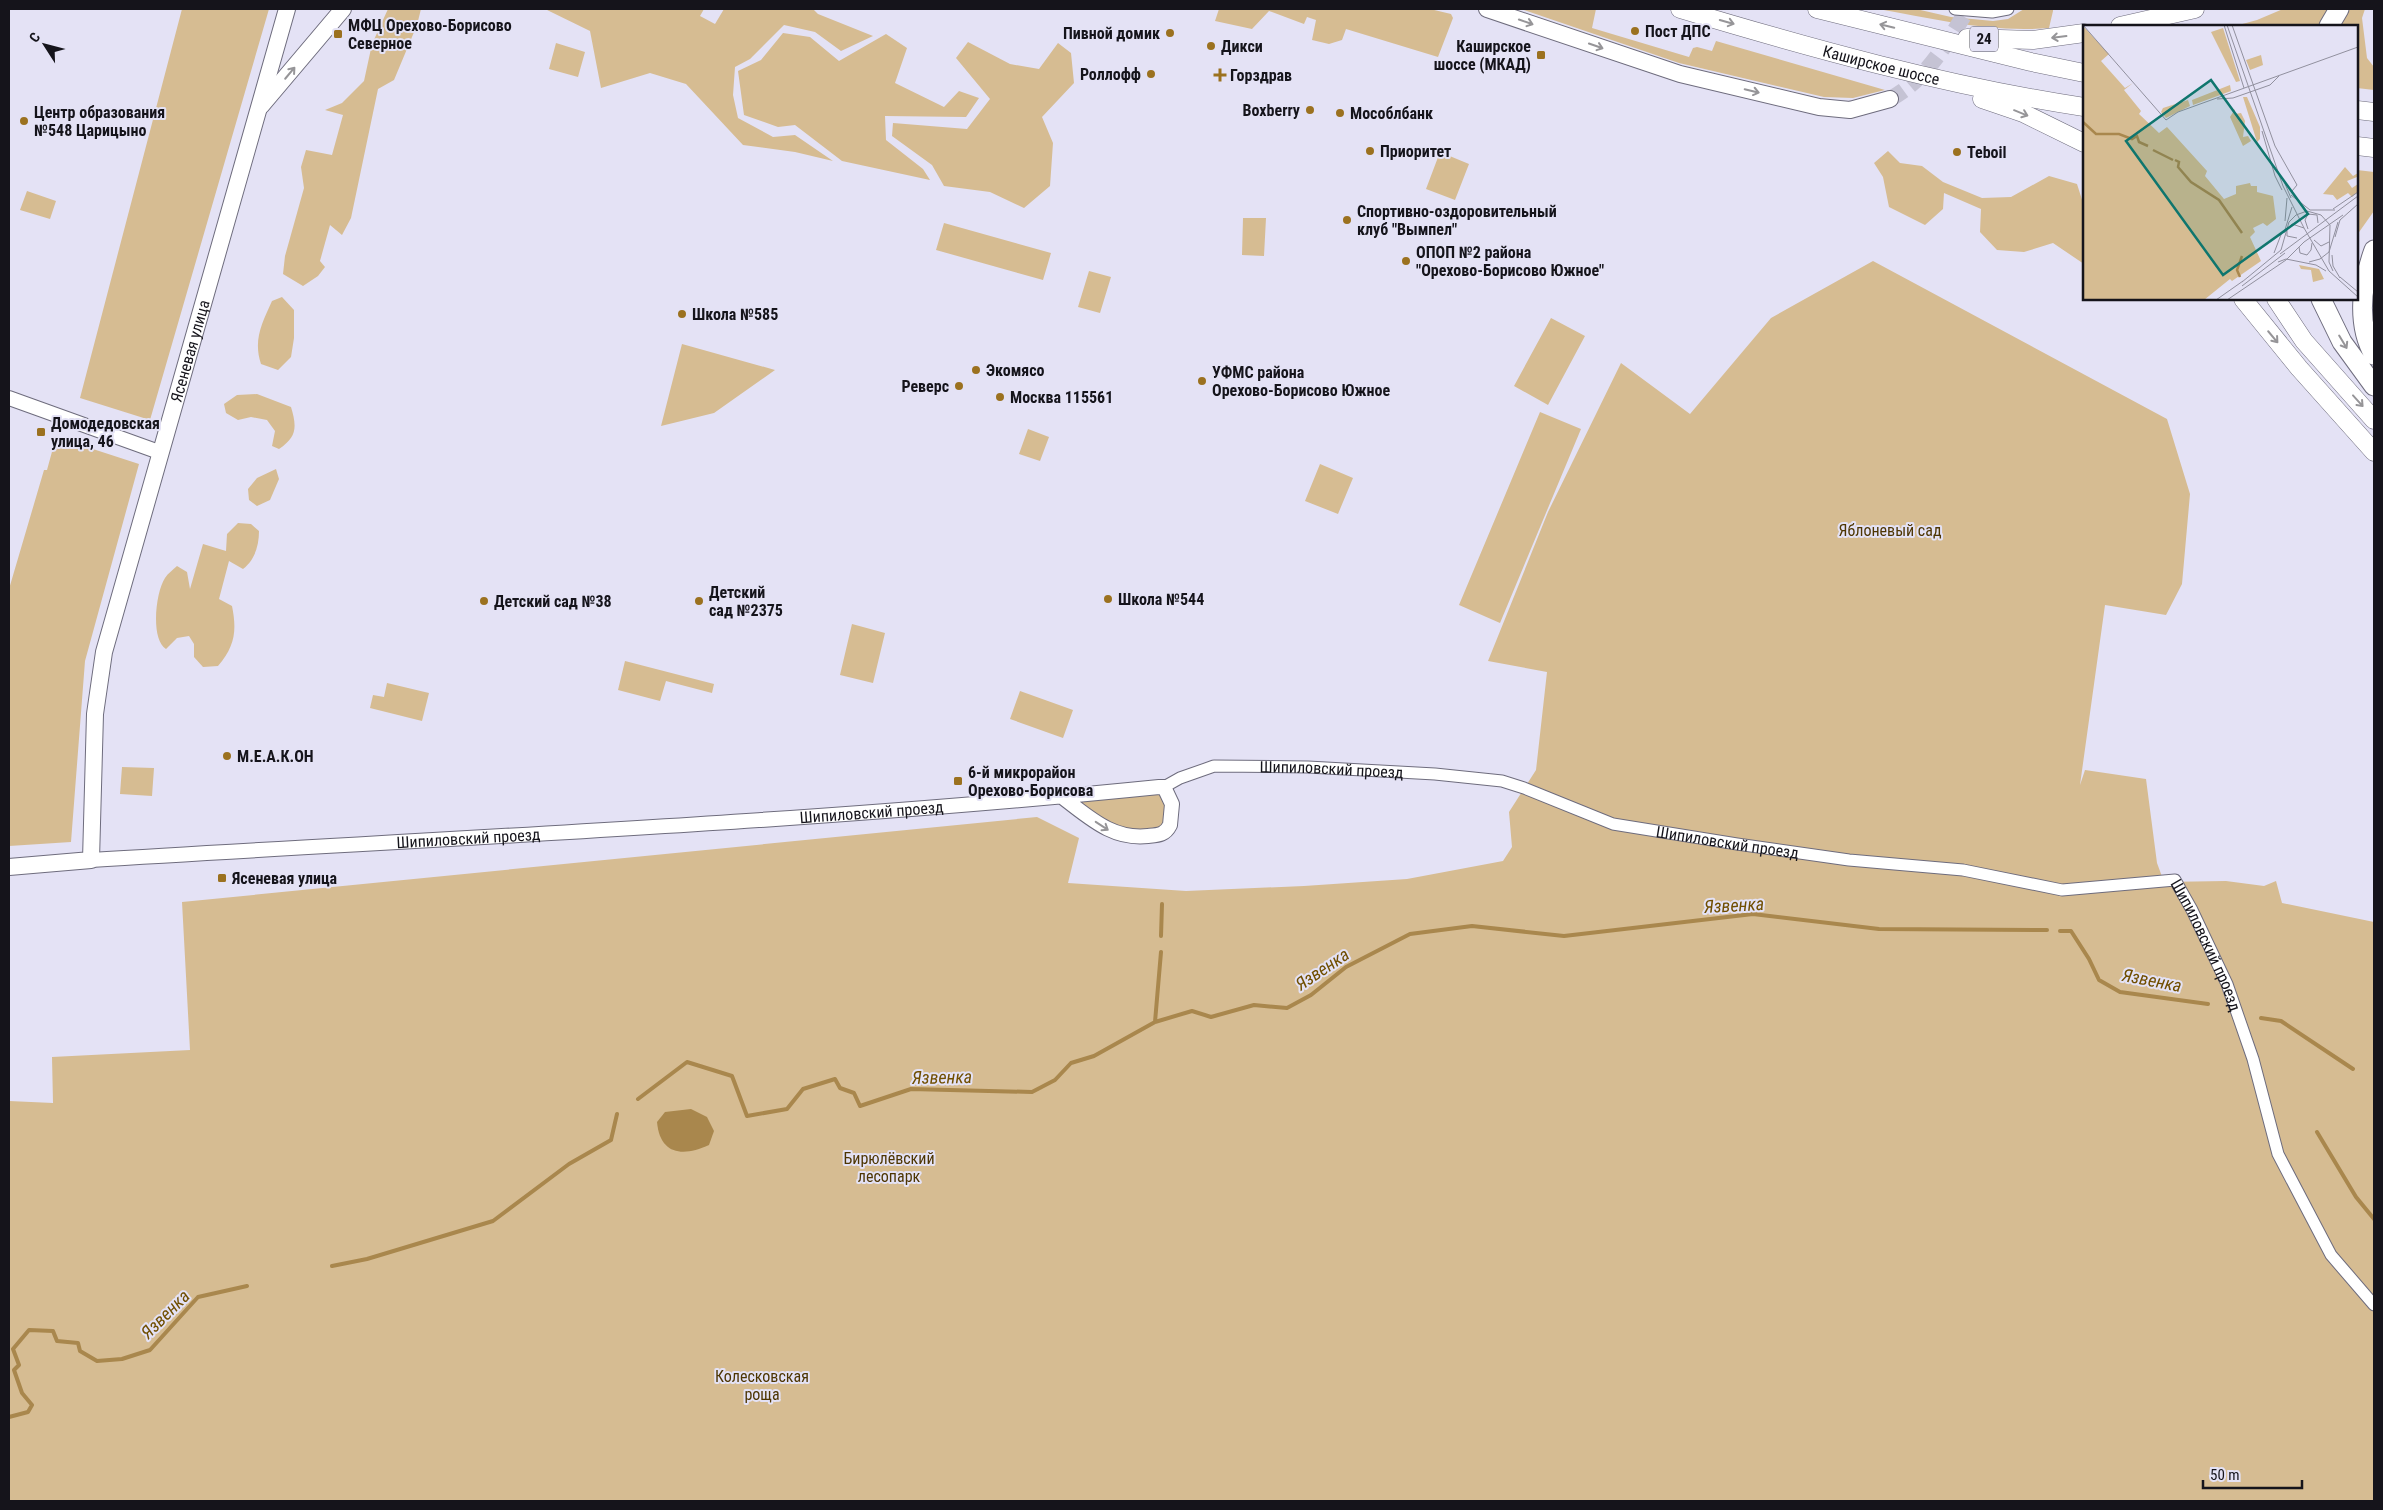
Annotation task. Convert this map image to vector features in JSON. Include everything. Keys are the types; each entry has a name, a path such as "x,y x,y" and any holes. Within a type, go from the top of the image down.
{"highway":[{"path":"2330,25 2338,9"},
{"path":"2374,250 2366,270 2363,297 2364,324 2374,356"},
{"path":"2321,300 2342,342 2374,386"}],"main road":[{"name":"Ясеневая улица","path":"91,860 95,714 104,652 159,452 287,9"},
{"name":"Ясеневая улица","path":"258,110 343,9"},
{"path":"1488,9 1667,70 1819,107 1850,110 1890,99"},
{"name":"Каширское шоссе","path":"1680,9 1854,58 1927,76 2006,94 2083,107"},
{"path":"1816,9 2031,62 2083,73"},
{"path":"2124,25 2195,9"},
{"name":"24","path":"1934,37 2033,40 2083,33"},
{"path":"1927,76 1942,85 2023,113 2083,143"},
{"path":"2358,110 2374,112"},
{"path":"2358,146 2374,148"},
{"path":"2244,300 2294,362 2374,452"},
{"path":"2277,300 2304,341 2374,420"},
{"name":"Шипиловский проезд","path":"9,867 91,860"}],"street":[{"path":"1955,9 1992,12 2008,9"},
{"path":"9,398 159,452"},
{"name":"Шипиловский проезд","path":"91,860 608,832 1062,797 1164,787 1180,778 1214,766 1308,767 1436,774 1502,782 1517,786 1613,824 1849,860 1963,870 2062,890 2175,880 2192,910 2227,984 2253,1059 2278,1154 2331,1255 2374,1304"},
{"path":"1062,797 1102,827 1112,832 1135,838 1160,835 1170,825 1172,804 1164,787"}],"green space":[{"path":"182,9 269,9 150,420 80,398"},
{"path":"388,9 421,9 417,25 394,80 378,89 351,218 342,235 330,225 320,261 325,267 318,276 303,286 283,274 285,256 304,188 301,167 306,150 332,155 343,115 325,110 342,103 364,81 372,44"},
{"path":"545,9 704,9 700,16 715,24 724,9 813,9 818,14 873,36 841,51 815,32 784,25 750,59 735,67 733,95 738,118 773,137 795,135 833,161 795,152 743,145 686,84 650,73 601,88 590,31"},
{"path":"1219,9 1430,9 1451,14 1453,18 1438,57 1346,29 1342,40 1329,44 1312,40 1316,20 1307,17 1304,24 1269,11 1252,29 1215,21"},
{"path":"1521,9 1596,9 1592,28 1689,57 1693,48 1697,47 1712,51 1716,41 1885,90 1853,98 1824,97 1679,63"},
{"path":"1878,9 1916,9 1951,17 1993,21 2008,19 2024,9 2053,9 2053,11 2049,28 2006,29 1963,24"},
{"path":"2283,9 2365,9 2362,18 2367,58 2374,67 2374,90 2358,88 2358,25 2239,25 2257,20"},
{"path":"783,33 810,37 839,61 886,34 907,48 895,83 944,107 959,91 979,98 966,117 885,116 886,140 923,169 930,180 842,161 795,125 778,127 744,115 738,71 761,60"},
{"path":"968,42 1010,64 1039,69 1058,43 1071,53 1074,83 1042,117 1053,143 1050,186 1024,208 990,192 944,186 932,165 892,136 893,123 967,129 990,99 956,58"},
{"path":"556,43 585,52 578,77 549,69"},
{"path":"1888,151 1900,163 1922,166 1943,182 1982,198 2011,197 2049,176 2077,184 2083,203 2083,263 2053,243 2024,252 1997,250 1980,232 1981,209 1944,193 1943,209 1925,225 1889,207 1883,177 1874,163"},
{"path":"1440,152 1469,164 1455,200 1426,189"},
{"path":"2358,170 2374,172 2374,211 2358,234"},
{"path":"27,191 56,201 50,219 20,210"},
{"path":"1243,218 1266,218 1264,256 1242,255"},
{"path":"944,223 1051,253 1043,280 936,250"},
{"name":"Бирюлёвский лесопарк","path":"1873,261 2167,419 2190,494 2182,584 2166,615 2105,605 2080,785 2085,770 2146,779 2157,863 2164,882 2226,881 2264,886 2276,881 2282,903 2374,922 2374,1501 9,1501 9,1101 53,1103 52,1057 190,1050 182,902 1037,817 1079,838 1068,883 1186,891 1304,886 1407,879 1503,861 1512,847 1509,812 1536,770 1547,672 1488,661 1548,512 1621,363 1690,414 1771,318"},
{"path":"1089,271 1111,277 1100,313 1078,307"},
{"path":"282,297 294,310 294,338 291,357 278,370 261,364 258,339 272,301"},
{"path":"1551,318 1585,336 1548,405 1514,386"},
{"path":"682,344 775,370 714,413 661,426"},
{"path":"257,394 291,407 295,426 294,431 285,445 279,449 272,446 275,431 267,420 251,417 238,420 226,413 224,404 237,395"},
{"path":"1540,412 1581,429 1500,623 1459,605"},
{"path":"1028,429 1049,437 1040,461 1019,454"},
{"path":"56,437 139,464 85,661 71,842 9,846 9,589 44,470 47,470"},
{"path":"1320,464 1353,478 1338,514 1305,501"},
{"path":"276,469 279,479 270,500 257,506 249,500 248,489 257,478"},
{"path":"238,523 251,524 259,531 257,547 251,561 243,569 229,561 219,599 232,606 233,638 228,652 218,666 203,667 194,657 194,644 189,636 177,638 166,649 161,644 156,626 159,593 165,578 177,566 187,572 190,589 203,544 226,551 227,534"},
{"path":"852,624 885,633 873,683 840,675"},
{"path":"625,661 714,684 712,693 666,681 660,701 618,690"},
{"path":"387,683 429,693 422,721 370,708 373,695 384,697"},
{"path":"1020,691 1073,710 1063,738 1010,719"},
{"path":"122,767 154,768 152,796 120,794"},
{"path":"1164,787 1170,825 1135,838 1062,797"}],"shaded area":[{"path":"691,1109 707,1117 714,1131 709,1145 682,1152 668,1147 659,1133 657,1122 665,1112"}],"waterway":[{"path":"1161,936 1162,904"},
{"name":"Язвенка","path":"638,1099 687,1062 732,1076 747,1116 787,1109 803,1089 835,1079 840,1088 854,1093 860,1106 911,1089 1032,1092 1055,1080 1071,1063 1094,1056 1155,1022 1192,1011 1211,1017 1254,1005 1287,1008 1311,995 1346,967 1410,934 1472,926 1564,936 1753,914 1879,929 2047,930"},
{"name":"Язвенка","path":"2060,931 2071,931 2089,959 2099,980 2120,992 2208,1004"},
{"path":"1155,1022 1161,952"},
{"path":"2261,1018 2281,1021 2353,1069"},
{"name":"Язвенка","path":"332,1266 367,1259 493,1221 569,1164 611,1140 617,1114"},
{"name":"Язвенка","path":"2317,1132 2356,1197 2374,1219"},
{"name":"Язвенка","path":"9,1417 28,1412 32,1405 22,1393 14,1370 19,1365 13,1349 29,1330 53,1331 57,1341 78,1343 80,1351 97,1361 122,1359 150,1350 198,1297 247,1286"}],"tunnel":[{"path":"1890,99 1915,81 1935,60 1968,9"}],"place":[{"name":"Пост ДПС","path":"1635,31"},
{"name":"Пивной домик","path":"1170,33"},
{"name":"МФЦ Орехово-Борисово Северное","path":"338,34"},
{"name":"Дикси","path":"1211,46"},
{"name":"Каширское шоссе (МКАД)","path":"1541,55"},
{"name":"Роллофф","path":"1151,74"},
{"name":"Горздрав","path":"1220,75"},
{"name":"Boxberry","path":"1310,110"},
{"name":"Мособлбанк","path":"1340,113"},
{"name":"Центр образования №548 Царицыно","path":"24,121"},
{"name":"Приоритет","path":"1370,151"},
{"name":"Teboil","path":"1957,152"},
{"name":"Спортивно-оздоровительный клуб \"Вымпел\"","path":"1347,220"},
{"name":"ОПОП №2 района \"Орехово-Борисово Южное\"","path":"1406,261"},
{"name":"Школа №585","path":"682,314"},
{"name":"Экомясо","path":"976,370"},
{"name":"УФМС района Орехово-Борисово Южное","path":"1202,381"},
{"name":"Реверс","path":"959,386"},
{"name":"Москва 115561","path":"1000,397"},
{"name":"Домодедовская улица, 46","path":"41,432"},
{"name":"Школа №544","path":"1108,599"},
{"name":"Детский сад №38","path":"484,601"},
{"name":"Детский сад №2375","path":"699,601"},
{"name":"М.Е.А.К.ОН","path":"227,756"},
{"name":"6-й микрорайон Орехово-Борисова","path":"958,781"},
{"name":"Ясеневая улица","path":"222,878"}],"park label":[{"name":"Яблоневый сад","path":"1890,530"},
{"name":"Колесковская роща","path":"762,1385"}]}
